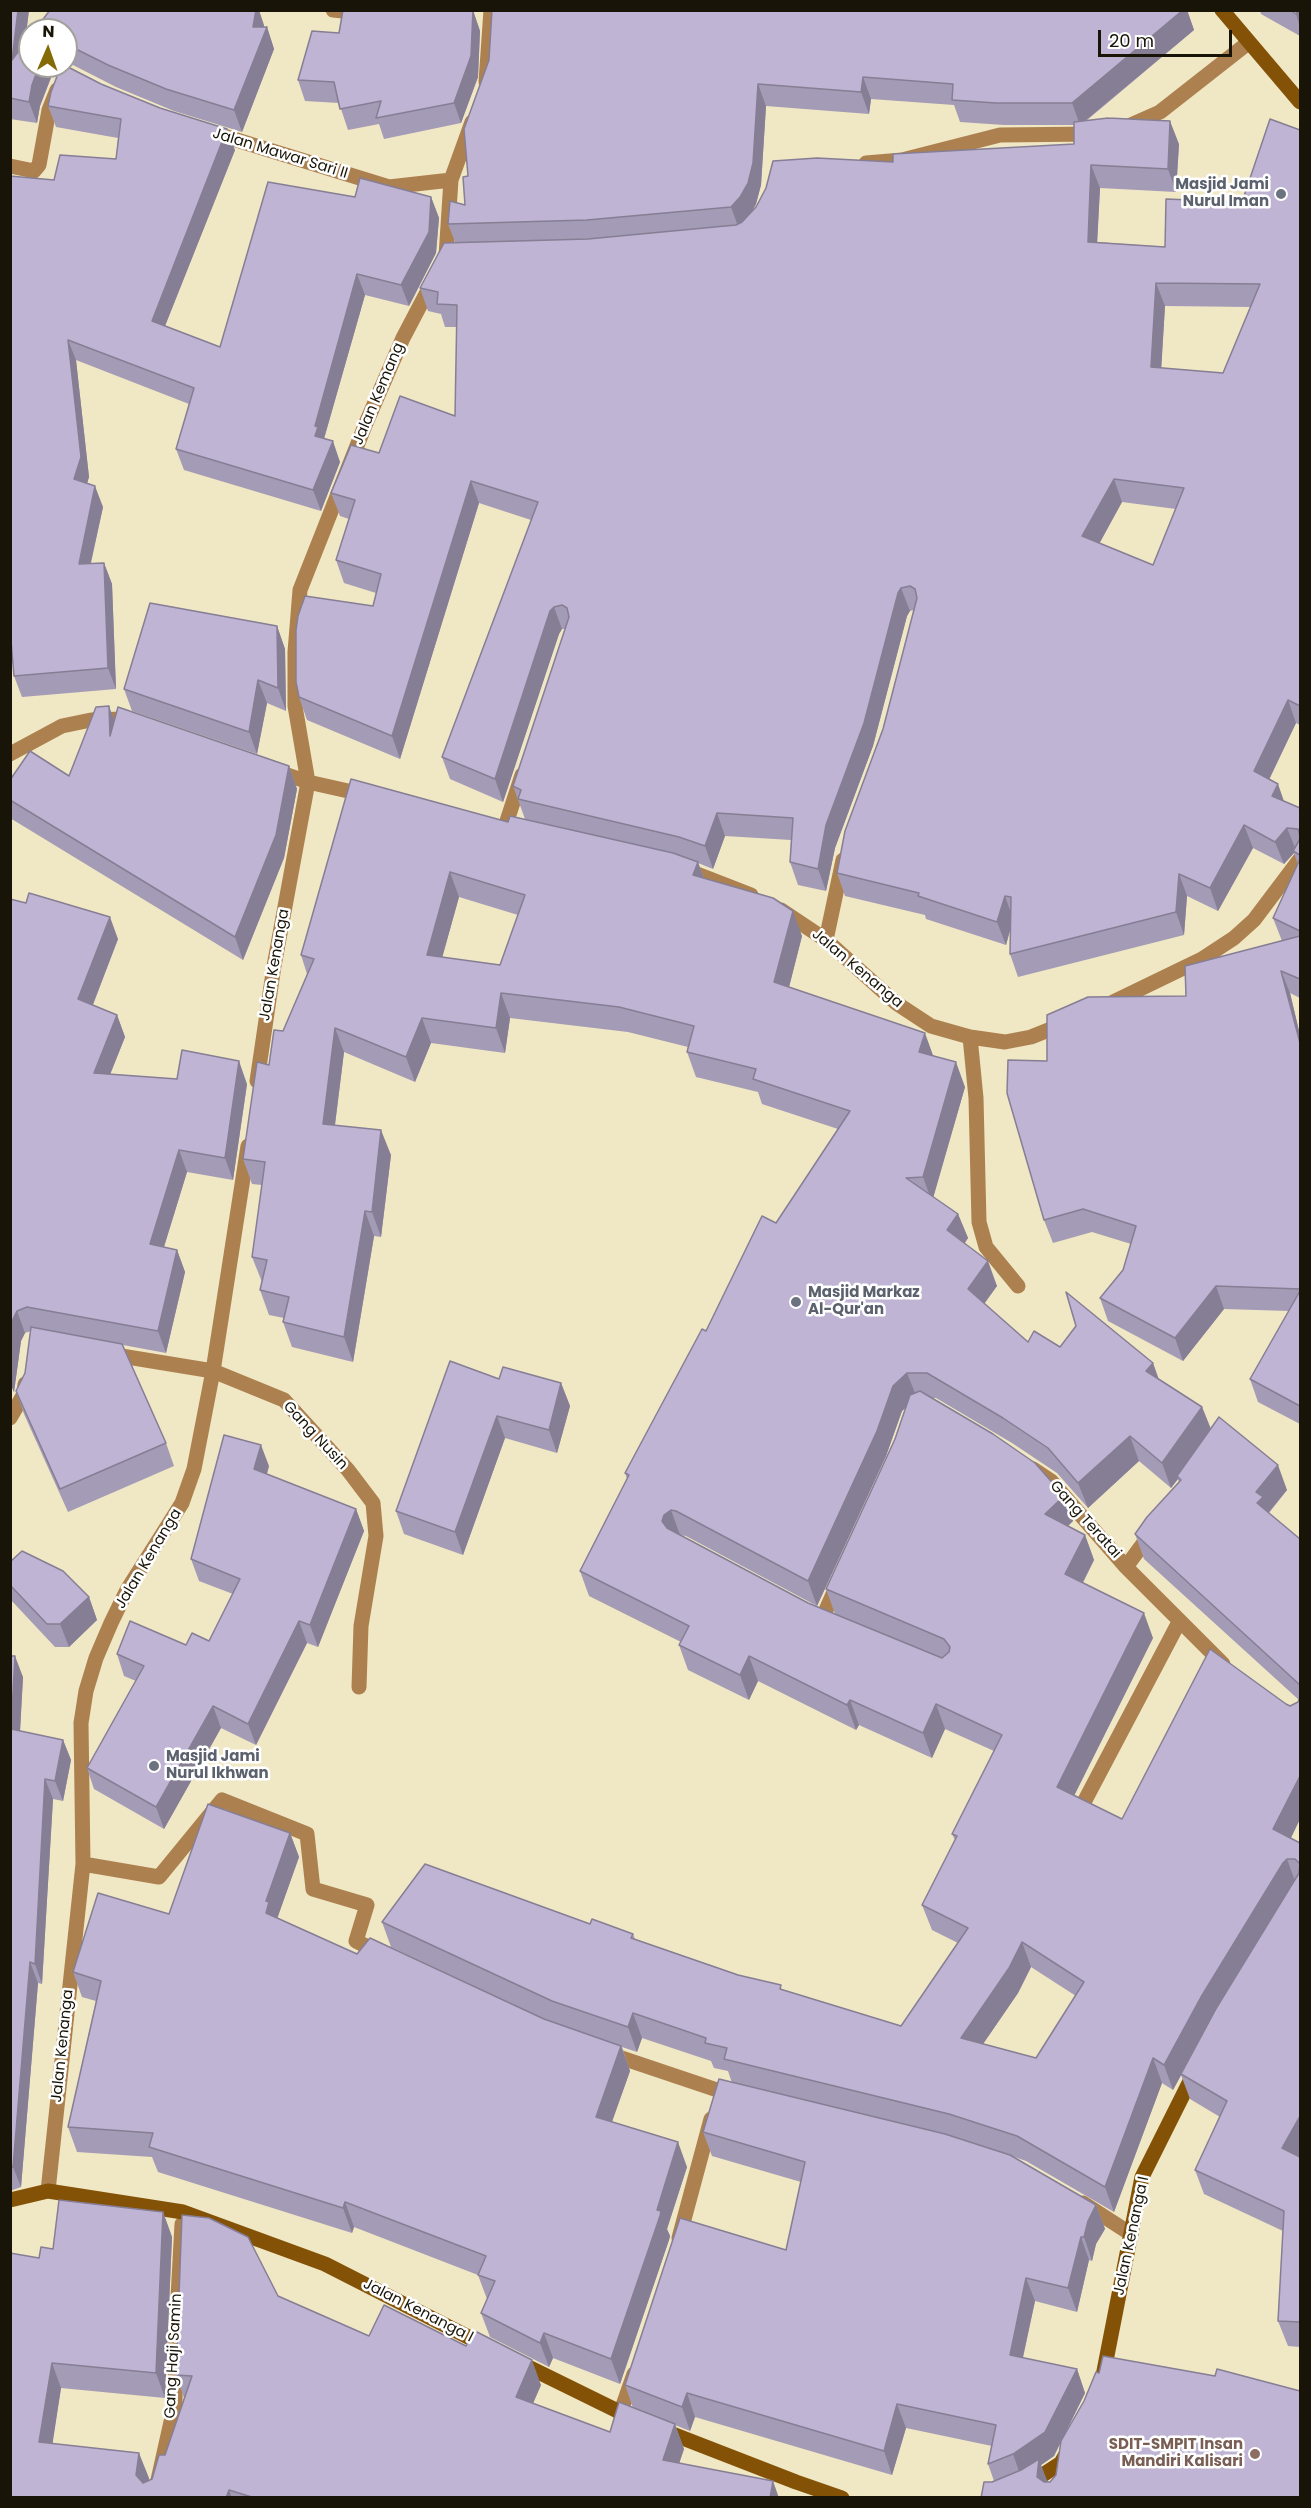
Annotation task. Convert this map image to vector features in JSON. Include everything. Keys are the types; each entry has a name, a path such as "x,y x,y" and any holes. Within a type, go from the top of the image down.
{"street":[{"path":"333,10 378,14"},
{"path":"1222,10 1300,102"},
{"name":"Jalan Kemang","path":"308,782 295,706 294,652 300,590 366,423 404,338 451,256 451,180 488,79 490,19"},
{"path":"846,163 902,160 1000,135 1090,135 1112,132 1160,112 1248,43"},
{"path":"10,166 34,171 39,165 49,110 61,79"},
{"name":"Jalan Mawar Sari II","path":"204,131 389,187 451,180"},
{"path":"10,754 62,726 91,720 124,719 145,727"},
{"path":"505,827 527,760"},
{"path":"254,764 308,782 377,798"},
{"name":"Jalan Kenanga","path":"255,1096 274,966 308,782"},
{"path":"826,940 848,841"},
{"name":"Jalan Kenanga","path":"674,867 741,889 778,909 826,940 896,1003 931,1026 970,1037 1005,1042 1031,1037 1085,1015 1202,959 1234,938 1254,920 1300,859"},
{"path":"970,1037 976,1098 979,1222 986,1247 1018,1286"},
{"name":"Jalan Kenanga","path":"48,2191 83,1864 81,1723 86,1691 96,1658 127,1590 182,1503 194,1469 213,1371 250,1131"},
{"name":"Gang Nusin","path":"89,1350 213,1371 284,1400 348,1470 373,1503 376,1536 361,1626 359,1687"},
{"path":"10,1418 24,1394 26,1373"},
{"name":"Gang Teratai","path":"1025,1463 1051,1481 1126,1567 1179,1622 1231,1670"},
{"path":"1126,1567 1160,1519"},
{"path":"822,1618 846,1566"},
{"path":"1082,1806 1179,1622"},
{"path":"83,1864 159,1877 222,1800 307,1834 313,1890 367,1905 356,1941 398,1961"},
{"path":"589,2047 719,2091 750,2099"},
{"name":"Jalan Kenanga I","path":"1096,2393 1104,2374 1142,2177 1201,2058"},
{"path":"674,2254 719,2091"},
{"path":"10,2200 48,2191"},
{"name":"Jalan Kenanga I","path":"48,2191 183,2212 325,2264 620,2414 842,2498"},
{"path":"1069,2195 1131,2234"},
{"name":"Gang Haji Samin","path":"154,2498 175,2404 176,2335 183,2212"},
{"path":"620,2414 638,2362"},
{"path":"1058,2483 1061,2463 1079,2432"},
{"path":"997,2498 1026,2486 1061,2463"}],"building":[{"path":"10,10 18,10 12,60 18,52 18,78 35,78 29,102 10,98"},
{"path":"50,10 256,10 253,27 267,27 234,110 166,89 78,50 78,18 44,18"},
{"path":"343,10 473,10 471,56 454,103 376,118 381,101 340,109 334,82 298,80 312,31 339,33"},
{"path":"492,10 1183,10 1072,103 996,103 952,100 953,84 863,77 861,92 758,84 753,163 748,183 731,207 587,220 448,224 450,201 465,205 463,177 468,176 464,129 489,60"},
{"path":"78,72 160,108 227,129 152,321 220,347 268,182 355,197 360,178 431,197 429,232 401,285 357,274 315,426 318,427 315,436 333,441 313,490 176,449 194,388 68,340 81,457 74,479 95,486 79,564 104,563 108,668 14,676 10,629 10,176 54,180 60,155 116,159 121,119 48,106 56,78 78,78"},
{"path":"1108,118 1170,121 1168,169 1091,165 1088,242 1165,247 1166,199 1242,202 1270,119 1300,130 1300,706 1288,700 1254,771 1278,784 1272,796 1300,808 1300,836 1298,829 1287,828 1275,842 1244,825 1210,888 1179,874 1176,912 1010,954 1011,897 1005,896 997,922 918,896 919,893 837,873 845,831 883,729 917,598 915,589 910,586 901,588 898,593 864,723 826,825 818,869 790,862 793,818 717,813 705,846 679,837 518,799 521,790 513,786 569,617 567,608 562,605 550,611 495,779 442,757 538,502 471,481 392,736 299,697 296,682 296,630 305,596 373,606 381,574 336,560 355,500 331,493 351,445 379,453 400,396 455,416 457,305 437,304 438,292 420,288 444,243 588,239 736,225 756,207 766,188 773,161 817,158 893,162 893,154 1074,144 1074,122","holes":["1156,283 1260,284 1223,373 1151,367","1114,479 1184,488 1153,565 1082,536"]},
{"path":"150,603 277,626 278,688 258,680 249,732 124,689"},
{"path":"109,706 110,736 118,707 289,766 276,835 235,937 10,800 10,780 30,751 69,776 96,707"},
{"path":"351,779 508,822 510,816 673,853 698,862 693,875 773,898 793,911 774,982 925,1033 919,1052 956,1062 923,1177 906,1178 958,1214 947,1230 988,1261 968,1289 1028,1342 1034,1331 1060,1347 1076,1326 1066,1292 1153,1363 1146,1371 1202,1407 1162,1463 1130,1436 1078,1483 1048,1448 1003,1418 927,1373 907,1373 893,1386 877,1431 808,1581 676,1511 671,1510 664,1515 662,1521 667,1528 808,1603 942,1658 949,1652 950,1647 944,1639 826,1589 895,1439 910,1395 920,1391 993,1434 1035,1463 1064,1496 1045,1514 1085,1535 1065,1574 1144,1613 1057,1787 1122,1819 1210,1649 1286,1704 1290,1706 1298,1702 1300,1697 1300,1776 1273,1829 1300,1843 1300,1864 1295,1859 1287,1859 1283,1863 1201,1997 1164,2065 1153,2058 1105,2187 1017,2136 949,2114 724,2059 727,2048 705,2043 706,2038 633,2013 628,2027 552,2001 382,1922 425,1864 590,1924 592,1919 633,1934 631,1938 738,1975 781,1985 780,1989 901,2026 968,1928 922,1905 957,1836 952,1834 1002,1735 936,1704 923,1733 850,1700 847,1705 749,1656 740,1675 679,1645 689,1626 580,1571 629,1475 625,1473 702,1329 706,1331 762,1216 776,1223 850,1111 753,1079 756,1069 687,1052 694,1026 619,1007 501,993 496,1028 422,1018 406,1057 335,1028 323,1124 381,1130 372,1212 365,1211 344,1337 283,1322 289,1297 260,1290 267,1260 252,1257 265,1162 243,1159 257,1062 269,1065 274,1030 283,1031 314,959 301,955","holes":["450,872 525,895 500,965 427,955","1022,1942 1084,1982 1036,2058 961,2038 1009,1968"]},
{"path":"1300,839 1300,855 1293,851"},
{"path":"1300,859 1300,931 1273,918"},
{"path":"29,893 110,917 78,999 117,1015 94,1073 177,1079 182,1050 239,1061 225,1158 179,1150 150,1244 177,1250 158,1331 27,1307 17,1311 13,1319 10,1338 10,899 26,903"},
{"path":"1300,936 1300,979 1281,971 1300,1043 1300,1289 1216,1286 1175,1338 1100,1298 1123,1270 1136,1226 1083,1209 1044,1220 1007,1093 1008,1060 1047,1061 1047,1015 1088,997 1186,996 1185,966"},
{"path":"1300,1291 1300,1406 1250,1379"},
{"path":"31,1327 122,1344 166,1443 60,1489 16,1391 25,1373"},
{"path":"450,1361 499,1379 503,1367 561,1383 549,1430 497,1416 455,1532 396,1511"},
{"path":"1219,1417 1278,1465 1256,1492 1263,1497 1257,1503 1300,1539 1300,1685 1135,1534 1147,1517 1181,1480 1177,1476"},
{"path":"224,1435 261,1445 254,1469 356,1509 310,1625 299,1621 248,1724 213,1706 156,1807 87,1768 144,1666 117,1654 130,1621 186,1645 192,1633 209,1641 240,1579 191,1559"},
{"path":"22,1551 63,1571 89,1597 60,1624 47,1624 10,1585 10,1562"},
{"path":"10,1656 15,1656 11,1729 63,1740 55,1781 45,1779 35,1964 30,1962 13,2167 10,2168"},
{"path":"208,1804 290,1833 266,1901 269,1902 266,1913 357,1954 370,1938 544,2019 621,2046 596,2117 678,2142 657,2210 661,2211 660,2216 611,2359 544,2333 540,2343 481,2313 495,2281 478,2275 486,2256 345,2202 343,2208 149,2147 153,2133 68,2127 101,1981 73,1972 98,1893 169,1914"},
{"path":"1300,1864 1300,2116 1282,2148 1300,2157 1300,2322 1278,2321 1284,2211 1195,2170 1227,2101 1181,2074 1217,2007 1299,1873"},
{"path":"719,2079 945,2134 1010,2155 1096,2205 1088,2221 1084,2237 1081,2237 1068,2288 1026,2278 1010,2355 1077,2369 1045,2432 1013,2454 988,2464 996,2425 897,2404 884,2451 687,2393 682,2407 625,2385 680,2218 786,2250 805,2162 703,2132"},
{"path":"59,2200 163,2212 156,2373 52,2363 39,2442 139,2453 136,2475 143,2483 152,2479 159,2455 165,2455 192,2376 176,2375 182,2215 209,2218 248,2237 278,2296 369,2336 384,2305 466,2346 473,2330 532,2360 516,2397 610,2432 619,2402 675,2424 663,2460 773,2481 770,2498 255,2498 229,2490 226,2498 10,2498 10,2253 39,2258 41,2247 53,2249"},
{"path":"1103,2356 1215,2376 1217,2369 1300,2391 1300,2498 981,2498 984,2482 992,2482 1021,2470 1039,2459 1037,2477 1044,2482 1050,2482 1056,2475 1061,2441 1084,2401 1096,2372 1099,2373"}],"place":[{"name":"Masjid Jami Nurul Iman","path":"1281,194"},
{"name":"Masjid Markaz Al-Qur'an","path":"796,1302"},
{"name":"Masjid Jami Nurul Ikhwan","path":"154,1766"},
{"name":"SDIT-SMPIT Insan Mandiri Kalisari","path":"1255,2454"}]}
